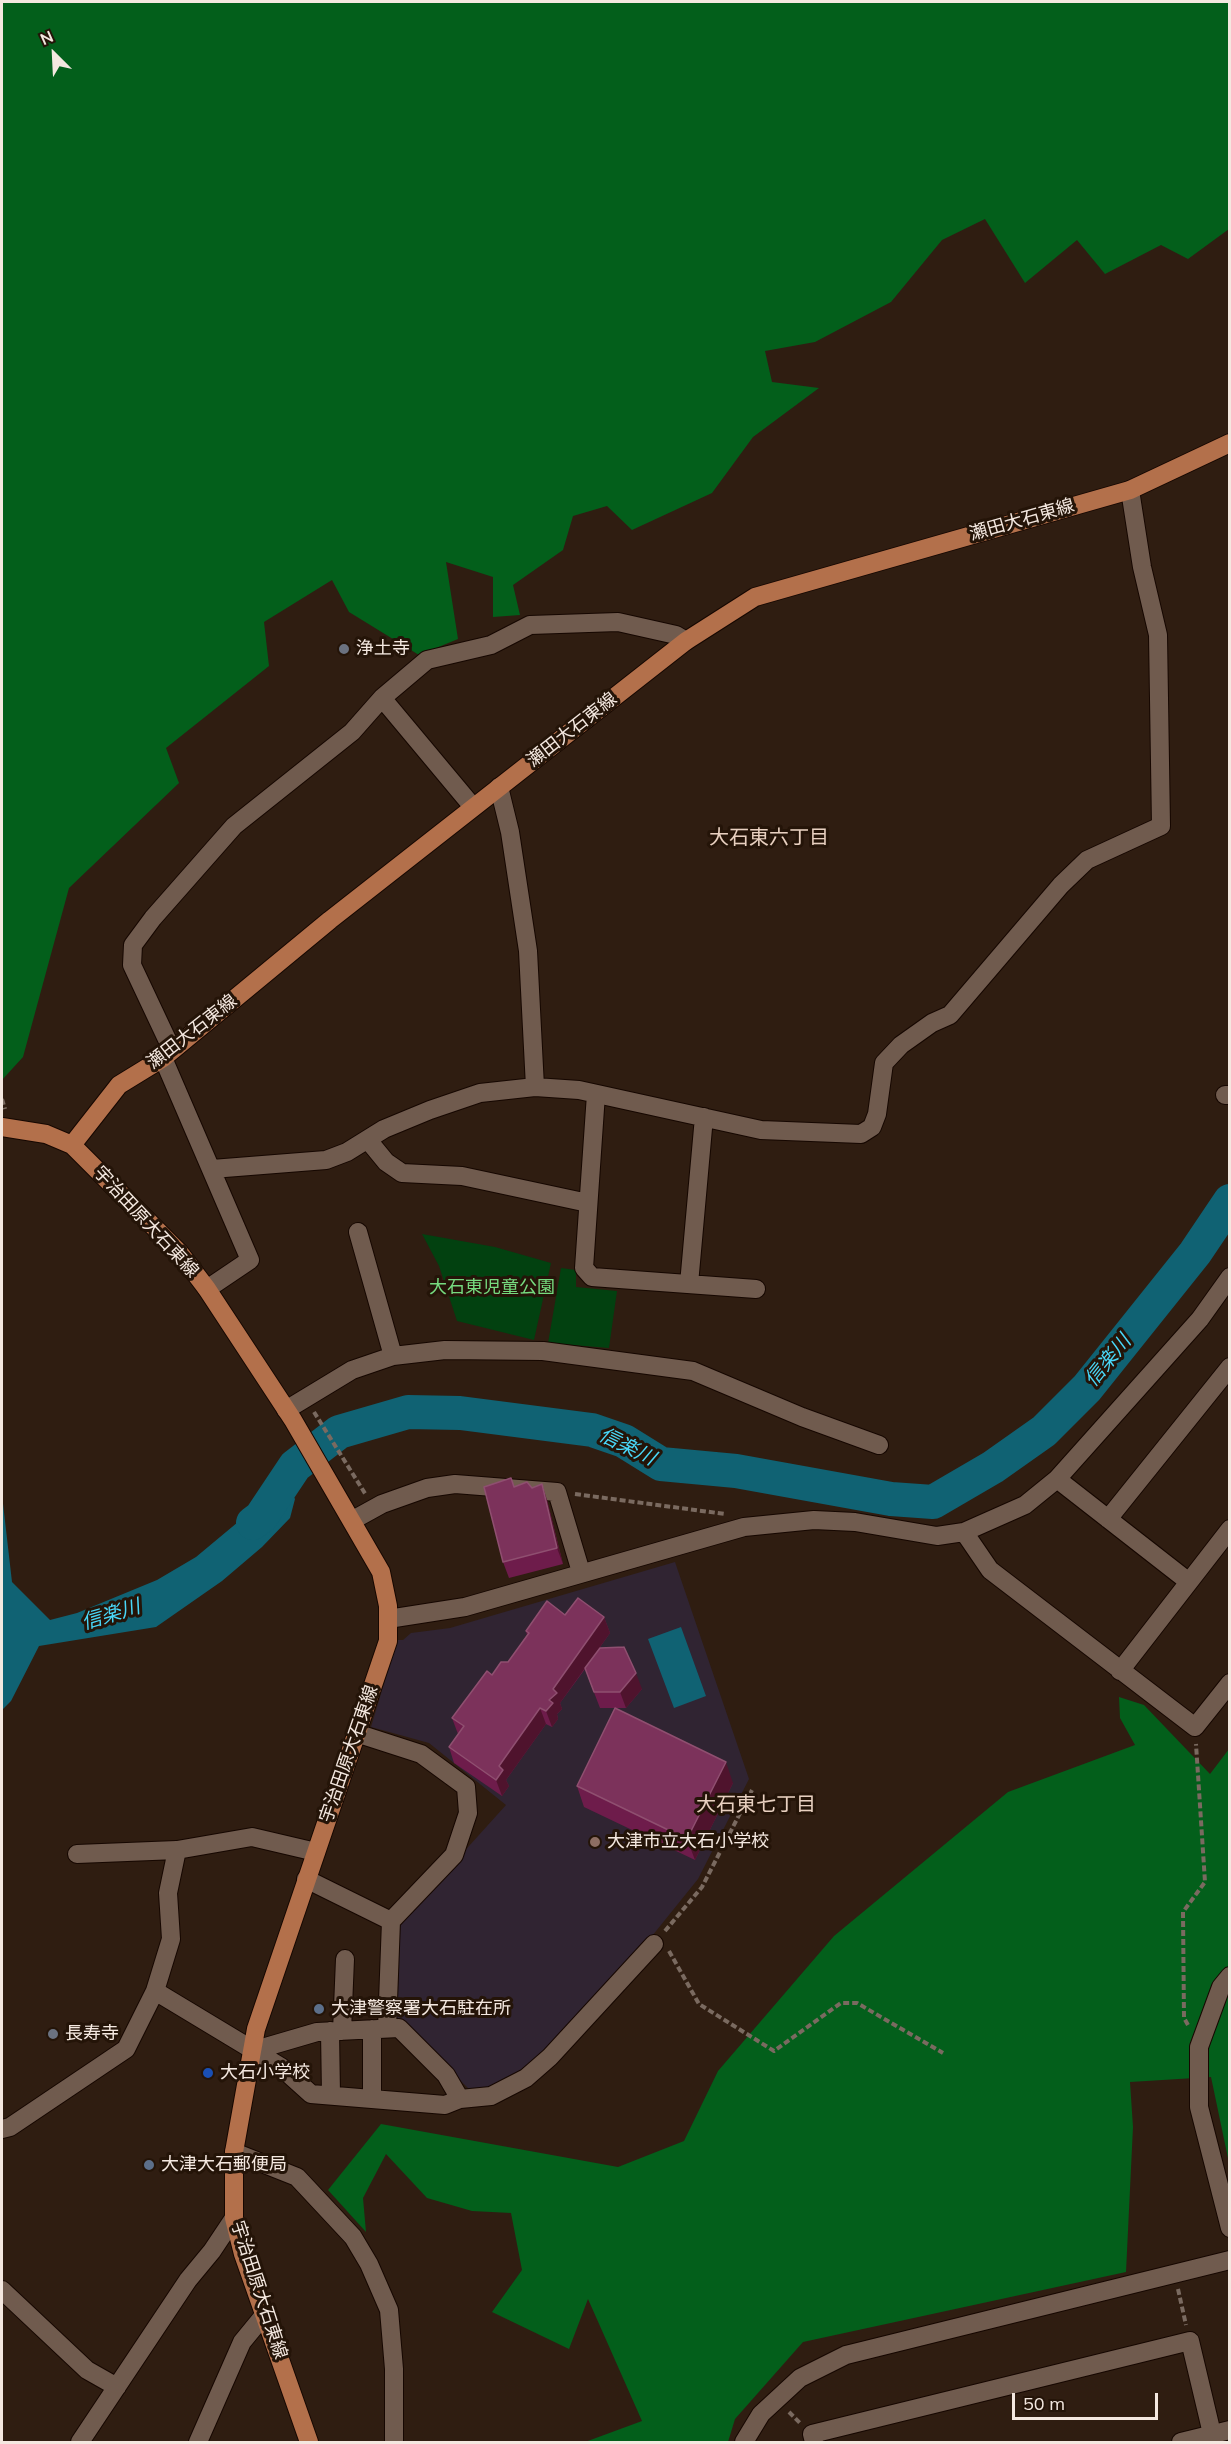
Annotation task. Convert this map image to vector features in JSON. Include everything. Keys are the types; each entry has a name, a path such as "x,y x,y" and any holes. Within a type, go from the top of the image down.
{"main road":[{"name":"瀬田大石東線","path":"72,1145 119,1085 167,1054 473,807 686,641 755,597 1130,490 1230,443"},
{"path":"2,1127 12,1126 46,1134 72,1145"},
{"name":"宇治田原大石東線","path":"72,1145 179,1252 207,1289 290,1415 349,1513 381,1572 388,1619 388,1641 256,2029 234,2152 234,2218 243,2254 309,2442"}],"street":[{"path":"212,1169 326,1160 347,1152 430,1110 480,1093 535,1087 596,1094 761,1130 861,1134 872,1127 877,1114 884,1063 901,1045 932,1023 950,1016 1060,885 1087,860 1161,826 1158,635 1142,567 1130,490"},
{"path":"207,1289 250,1260 132,965 133,945 153,918 234,826 352,732 382,698 427,660 491,645 530,626 618,622 676,635 686,641"},
{"path":"382,698 473,807"},
{"path":"499,787 510,832 528,951 535,1087"},
{"path":"596,1094 584,1268 592,1277 756,1289"},
{"path":"689,1284 704,1118"},
{"path":"368,1140 386,1162 402,1173 462,1176 588,1203"},
{"path":"358,1232 393,1356"},
{"path":"388,1619 465,1607 744,1527 814,1520 855,1522 938,1536 964,1532 1025,1504 1057,1479 1200,1319 1230,1277"},
{"path":"290,1415 352,1370 393,1356 445,1350 543,1351 693,1371 802,1417 879,1445"},
{"path":"1108,1519 1230,1367"},
{"path":"1057,1479 1189,1582"},
{"path":"349,1513 436,1486 477,1485 557,1492 581,1572"},
{"path":"1119,1671 1230,1530"},
{"path":"964,1532 990,1570 1195,1727 1230,1683"},
{"path":"356,1733 421,1754 466,1787 468,1813 454,1855 391,1921 372,2099"},
{"path":"77,1854 177,1850 252,1837 316,1852"},
{"path":"2,2129 10,2127 126,2049 155,1991 171,1939 168,1893 177,1850"},
{"path":"306,1879 391,1921"},
{"path":"155,1991 281,2067 311,2094 445,2105 460,2099 491,2096 526,2078 550,2057 654,1944"},
{"path":"331,2096 345,1959"},
{"path":"1230,1976 1221,1987 1199,2047 1199,2107 1230,2228"},
{"path":"252,2051 317,2032 399,2028 446,2074 460,2099"},
{"path":"234,2152 297,2177 353,2237 369,2264 390,2310 394,2370 394,2442"},
{"path":"80,2442 234,2218"},
{"path":"744,2442 761,2414 800,2378 846,2355 1230,2260"},
{"path":"2,2290 87,2370 117,2387"},
{"path":"198,2442 242,2342 265,2314"},
{"path":"813,2438 1190,2341 1218,2436 1181,2442"}],"path":[{"path":"312,1410 370,1500"},
{"path":"557,1492 722,1512 744,1527"},
{"path":"1195,1727 1205,1882 1183,1912 1184,2018 1199,2047"},
{"path":"752,1790 702,1887 654,1944 667,1947 699,2004 774,2051 841,2003 857,2003 943,2053"},
{"path":"1174,2274 1190,2341"},
{"path":"776,2400 813,2438"}],"shaded area":[{"name":"大津市立大石小学校","path":"675,1562 749,1779 698,1879 648,1941 524,2071 494,2088 472,2092 393,2014 396,1927 506,1805 429,1743 371,1727 397,1640 403,1640 411,1633 450,1628"}],"green space":[{"path":"2,2 1229,2 1229,229 1188,259 1161,245 1105,274 1077,240 1025,283 985,219 942,240 891,302 815,342 765,351 772,382 819,388 753,437 712,493 632,530 607,506 573,516 563,550 513,585 520,615 493,617 493,577 446,562 458,639 419,655 349,612 332,580 264,622 269,666 166,748 179,783 69,888 23,1057 2,1080"},
{"name":"大石東児童公園","path":"422,1234 495,1247 551,1263 534,1340 457,1321 439,1266"},
{"path":"561,1268 576,1270 576,1287 617,1291 609,1348 548,1343"},
{"path":"1119,1697 1144,1705 1210,1774 1229,1749 1229,2163 1211,2077 1130,2082 1133,2127 1126,2272 803,2342 735,2419 728,2442 585,2442 642,2421 588,2299 569,2349 492,2312 522,2270 511,2213 472,2211 427,2198 386,2154 363,2198 366,2232 328,2190 381,2124 618,2167 684,2141 718,2071 834,1936 1008,1792 1135,1745 1120,1718"}],"water":[{"path":"286,1482 295,1499 290,1518 262,1547 222,1581 156,1627 39,1646 11,1701 2,1710 2,1495 12,1582 50,1620 77,1613 157,1580 196,1557"},
{"path":"681,1627 706,1696 674,1708 648,1639"}],"building":[{"path":"511,1478 514,1487 527,1482 532,1488 542,1484 557,1548 503,1562 484,1487"},
{"path":"578,1598 604,1617 553,1689 557,1693 549,1700 553,1703 546,1711 540,1708 499,1766 503,1770 496,1780 449,1747 464,1726 452,1718 487,1671 492,1675 501,1662 508,1662 529,1633 526,1631 547,1601 565,1615"},
{"path":"624,1647 636,1673 620,1692 594,1692 585,1668 600,1648"},
{"path":"615,1708 726,1762 687,1839 577,1786"}],"waterway":[{"name":"信楽川","path":"253,1523 261,1517 295,1466 339,1432 408,1412 460,1413 592,1430 624,1441 661,1464 736,1471 891,1499 933,1502 993,1467 1044,1431 1087,1388 1195,1253 1230,1201"}],"place":[{"name":"浄土寺","path":"344,649"},
{"name":"大津市立大石小学校","path":"595,1842"},
{"name":"大津警察署大石駐在所","path":"319,2009"},
{"name":"長寿寺","path":"53,2034"},
{"name":"大石小学校","path":"208,2073"},
{"name":"大津大石郵便局","path":"149,2165"}],"district":[{"name":"大石東六丁目","path":"769,838"},
{"name":"大石東七丁目","path":"756,1805"}]}
